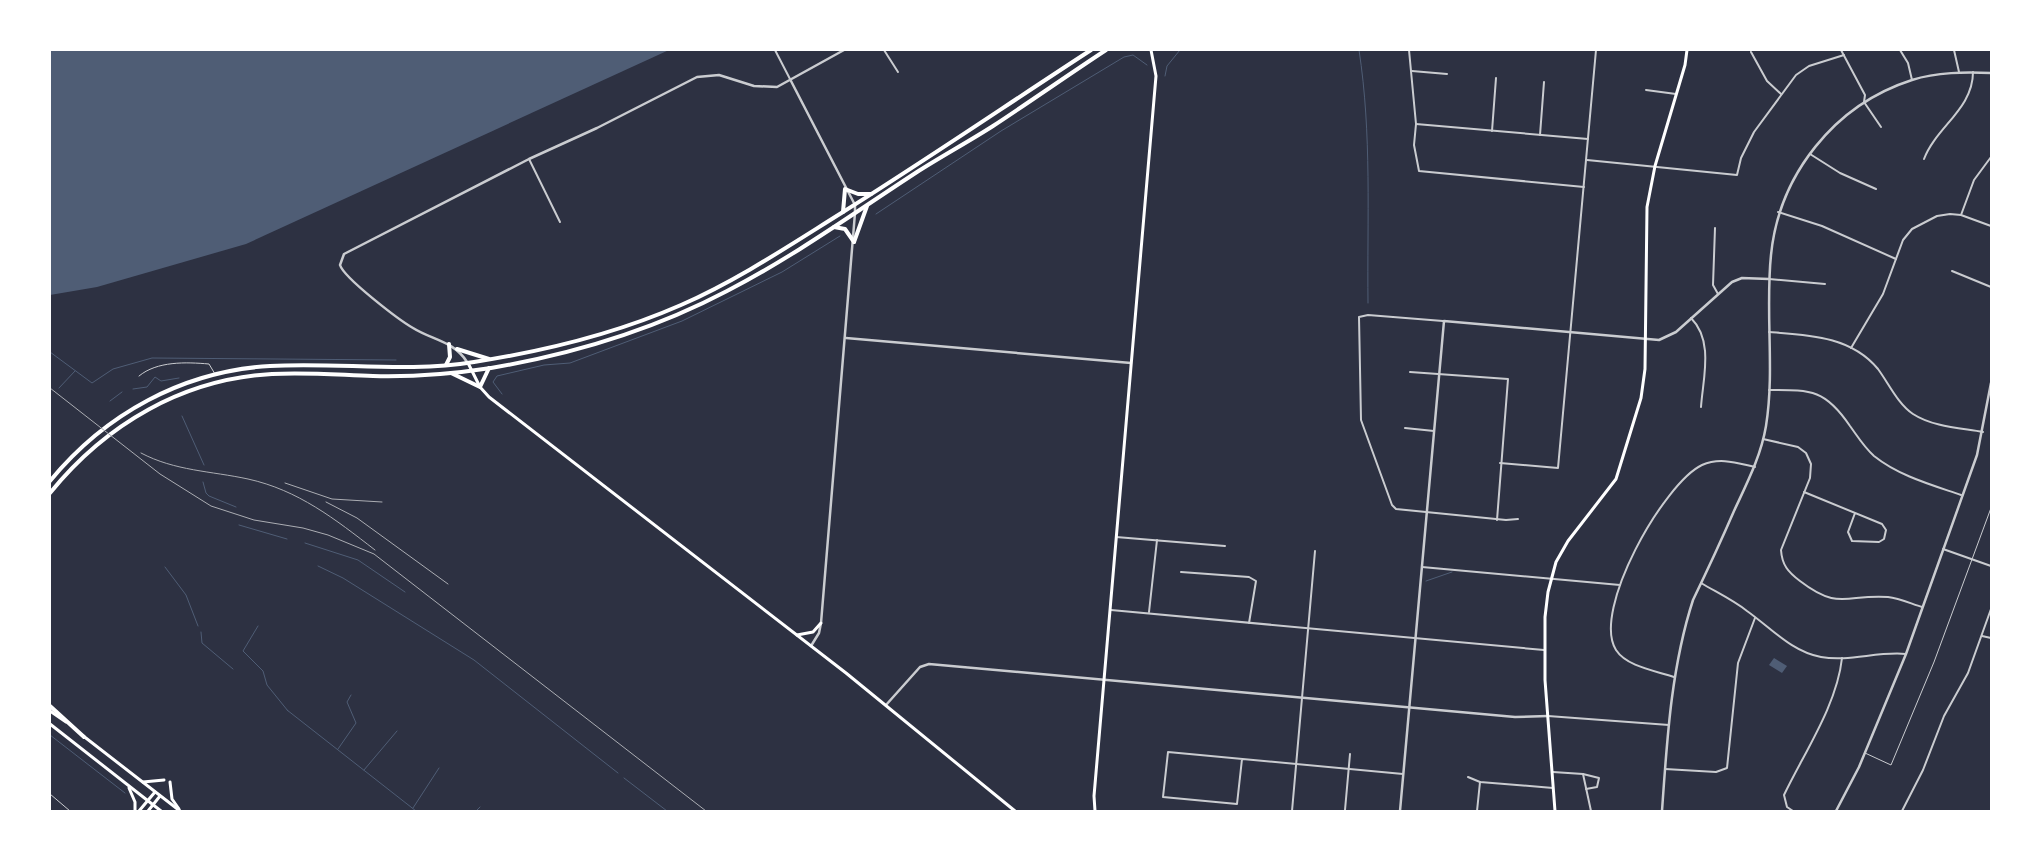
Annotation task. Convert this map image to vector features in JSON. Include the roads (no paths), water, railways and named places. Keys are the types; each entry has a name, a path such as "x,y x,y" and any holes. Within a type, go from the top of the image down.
{"highway":[{"path":"50,481 87,442 128,411 166,391 215,374 271,366 380,368 446,365 491,360 596,336 681,305 757,266 990,118 1091,50"},
{"path":"50,494 76,463 116,429 150,408 206,385 232,379 273,374 397,376 450,373 489,368 588,347 684,312 757,275 867,206 1106,50"},
{"path":"843,212 845,189 858,194 871,194"},
{"path":"854,242 867,206"},
{"path":"834,226 845,229 854,242"},
{"path":"446,365 450,357 449,344"},
{"path":"457,349 491,360"},
{"path":"450,373 480,387 489,368"},
{"path":"50,706 84,737"}],"main road":[{"path":"1093,811 1156,76 1151,50"},
{"path":"1555,811 1544,650 1545,617 1551,578 1568,541 1616,479 1641,398 1645,372 1646,338 1646,215 1655,166 1677,94 1687,50"},
{"path":"468,363 480,387 489,397 886,705 1015,811"},
{"path":"797,635 811,633 821,623"},
{"path":"50,711 180,811"},
{"path":"50,724 161,811"},
{"path":"142,782 164,780"},
{"path":"124,782 132,792 137,811"},
{"path":"170,782 172,799 180,811"},
{"path":"137,811 155,792"},
{"path":"148,811 160,796"}],"street":[{"path":"775,50 845,189 855,205 856,213 821,623 820,630 811,646"},
{"path":"468,363 457,349 416,330 402,321 350,279 340,265 344,254 350,249 529,159 596,128 697,77 719,75 762,87 777,87 791,81 844,50"},
{"path":"884,50 898,72"},
{"path":"1409,50 1416,124 1414,145 1419,171 1584,186"},
{"path":"1500,463 1558,468 1596,50"},
{"path":"1841,50 1865,95 1864,102 1881,127"},
{"path":"1900,50 1908,63 1912,80"},
{"path":"1954,50 1959,72"},
{"path":"1751,52 1766,81 1781,94"},
{"path":"1587,160 1737,175 1741,158 1754,132 1796,75 1809,66 1844,54"},
{"path":"1412,71 1447,74"},
{"path":"1662,811 1664,769 1674,677 1687,620 1701,583 1754,467 1764,439 1768,390 1769,279 1778,212 1790,185 1810,154 1833,126 1864,102 1912,80 1959,72 1991,74"},
{"path":"1924,159 1928,148 1969,98 1973,86 1973,72"},
{"path":"1492,131 1496,78"},
{"path":"1540,135 1544,82"},
{"path":"1646,90 1677,94"},
{"path":"1416,124 1588,139"},
{"path":"1810,154 1840,173 1876,189"},
{"path":"1961,215 1974,180 1991,157"},
{"path":"529,159 560,222"},
{"path":"1778,212 1822,226 1896,259"},
{"path":"1851,348 1883,294 1903,240 1912,229 1923,221 1937,216 1961,215 1991,226"},
{"path":"1715,228 1713,285 1718,294"},
{"path":"1952,271 1991,287"},
{"path":"1518,519 1497,520 1396,510 1392,505 1361,420 1358,322 1360,316 1368,315 1571,331 1659,340 1666,338 1692,318 1732,282 1742,278 1798,280 1825,284"},
{"path":"1692,318 1700,329 1704,340 1701,407"},
{"path":"1400,811 1444,321"},
{"path":"1769,332 1815,335 1851,348 1876,367 1904,405 1913,414 1932,423 1983,432"},
{"path":"846,338 1131,363"},
{"path":"1410,372 1508,379 1497,520"},
{"path":"1836,811 1865,753 1906,654 1961,495 1977,455 1991,384"},
{"path":"1768,390 1803,391 1822,396 1838,407 1864,446 1876,457 1915,480 1961,495"},
{"path":"1404,428 1434,431"},
{"path":"1764,439 1796,446 1806,453 1811,468 1804,492 1781,550 1782,561 1789,573 1813,591 1828,599 1889,597 1922,607"},
{"path":"1674,677 1628,661 1614,648 1611,627 1620,584 1637,543 1658,510 1688,474 1712,462 1728,461 1754,467"},
{"path":"1804,492 1882,524 1886,530 1884,539 1878,542 1852,541 1848,532 1855,513"},
{"path":"1116,537 1225,546"},
{"path":"1148,613 1157,540"},
{"path":"1943,549 1991,566"},
{"path":"1292,811 1315,551"},
{"path":"1422,567 1620,584"},
{"path":"1181,572 1249,577 1256,580 1249,623"},
{"path":"1701,583 1805,653 1822,657 1842,658 1906,654"},
{"path":"1902,811 1923,770 1944,716 1968,673 1991,609"},
{"path":"1109,610 1544,650"},
{"path":"1664,769 1716,772 1727,768 1738,663 1755,618"},
{"path":"1982,636 1991,638"},
{"path":"1793,811 1787,807 1784,795 1817,730 1841,672 1842,658"},
{"path":"886,705 920,667 929,664 1515,717 1548,716 1669,724"},
{"path":"1242,759 1238,804 1163,797 1168,752 1403,774"},
{"path":"1345,810 1350,754"},
{"path":"1551,772 1583,774 1599,778 1597,787 1586,789"},
{"path":"1583,774 1591,811"},
{"path":"1468,777 1480,782 1552,788"},
{"path":"1477,811 1480,782"}],"lane":[{"path":"139,376 146,370 158,366 204,364 211,366 215,374"},
{"path":"1865,753 1891,765 1973,560 1991,508"},
{"path":"50,794 71,810"}],"water":[{"path":"50,50 669,50 246,244 97,287 50,295"},
{"path":"1774,658 1787,666 1782,673 1769,665"}],"waterway":[{"path":"1165,76 1167,66 1180,50"},
{"path":"1359,50 1366,113 1368,303"},
{"path":"876,214 1001,131 1124,57 1133,55 1147,65"},
{"path":"502,394 493,382 497,376 544,365 570,363 682,321 782,272 840,236"},
{"path":"50,352 92,383 113,369 152,358 396,360"},
{"path":"59,388 75,371"},
{"path":"133,389 147,387 155,377 161,381 179,378"},
{"path":"110,401 122,392"},
{"path":"182,416 204,465"},
{"path":"203,482 206,493 209,496 236,507"},
{"path":"239,525 287,539"},
{"path":"305,543 358,560 405,592"},
{"path":"318,566 343,578 474,660 618,773"},
{"path":"165,567 186,595 198,626"},
{"path":"1426,581 1452,572"},
{"path":"258,626 243,651 263,671 267,685 288,711"},
{"path":"201,632 202,643 233,669"},
{"path":"338,749 356,723 347,702 351,695"},
{"path":"287,710 416,811"},
{"path":"364,770 397,731"},
{"path":"50,735 125,793"},
{"path":"413,808 439,768"},
{"path":"624,778 667,811"},
{"path":"476,811 480,807"}],"railway":[{"path":"50,388 160,474 211,506 254,520 303,528 328,535 374,554 706,811"},
{"path":"141,453 167,464 248,479 283,490 315,507 375,550"},
{"path":"285,483 332,499 382,502"},
{"path":"326,502 357,518 448,584"}]}
